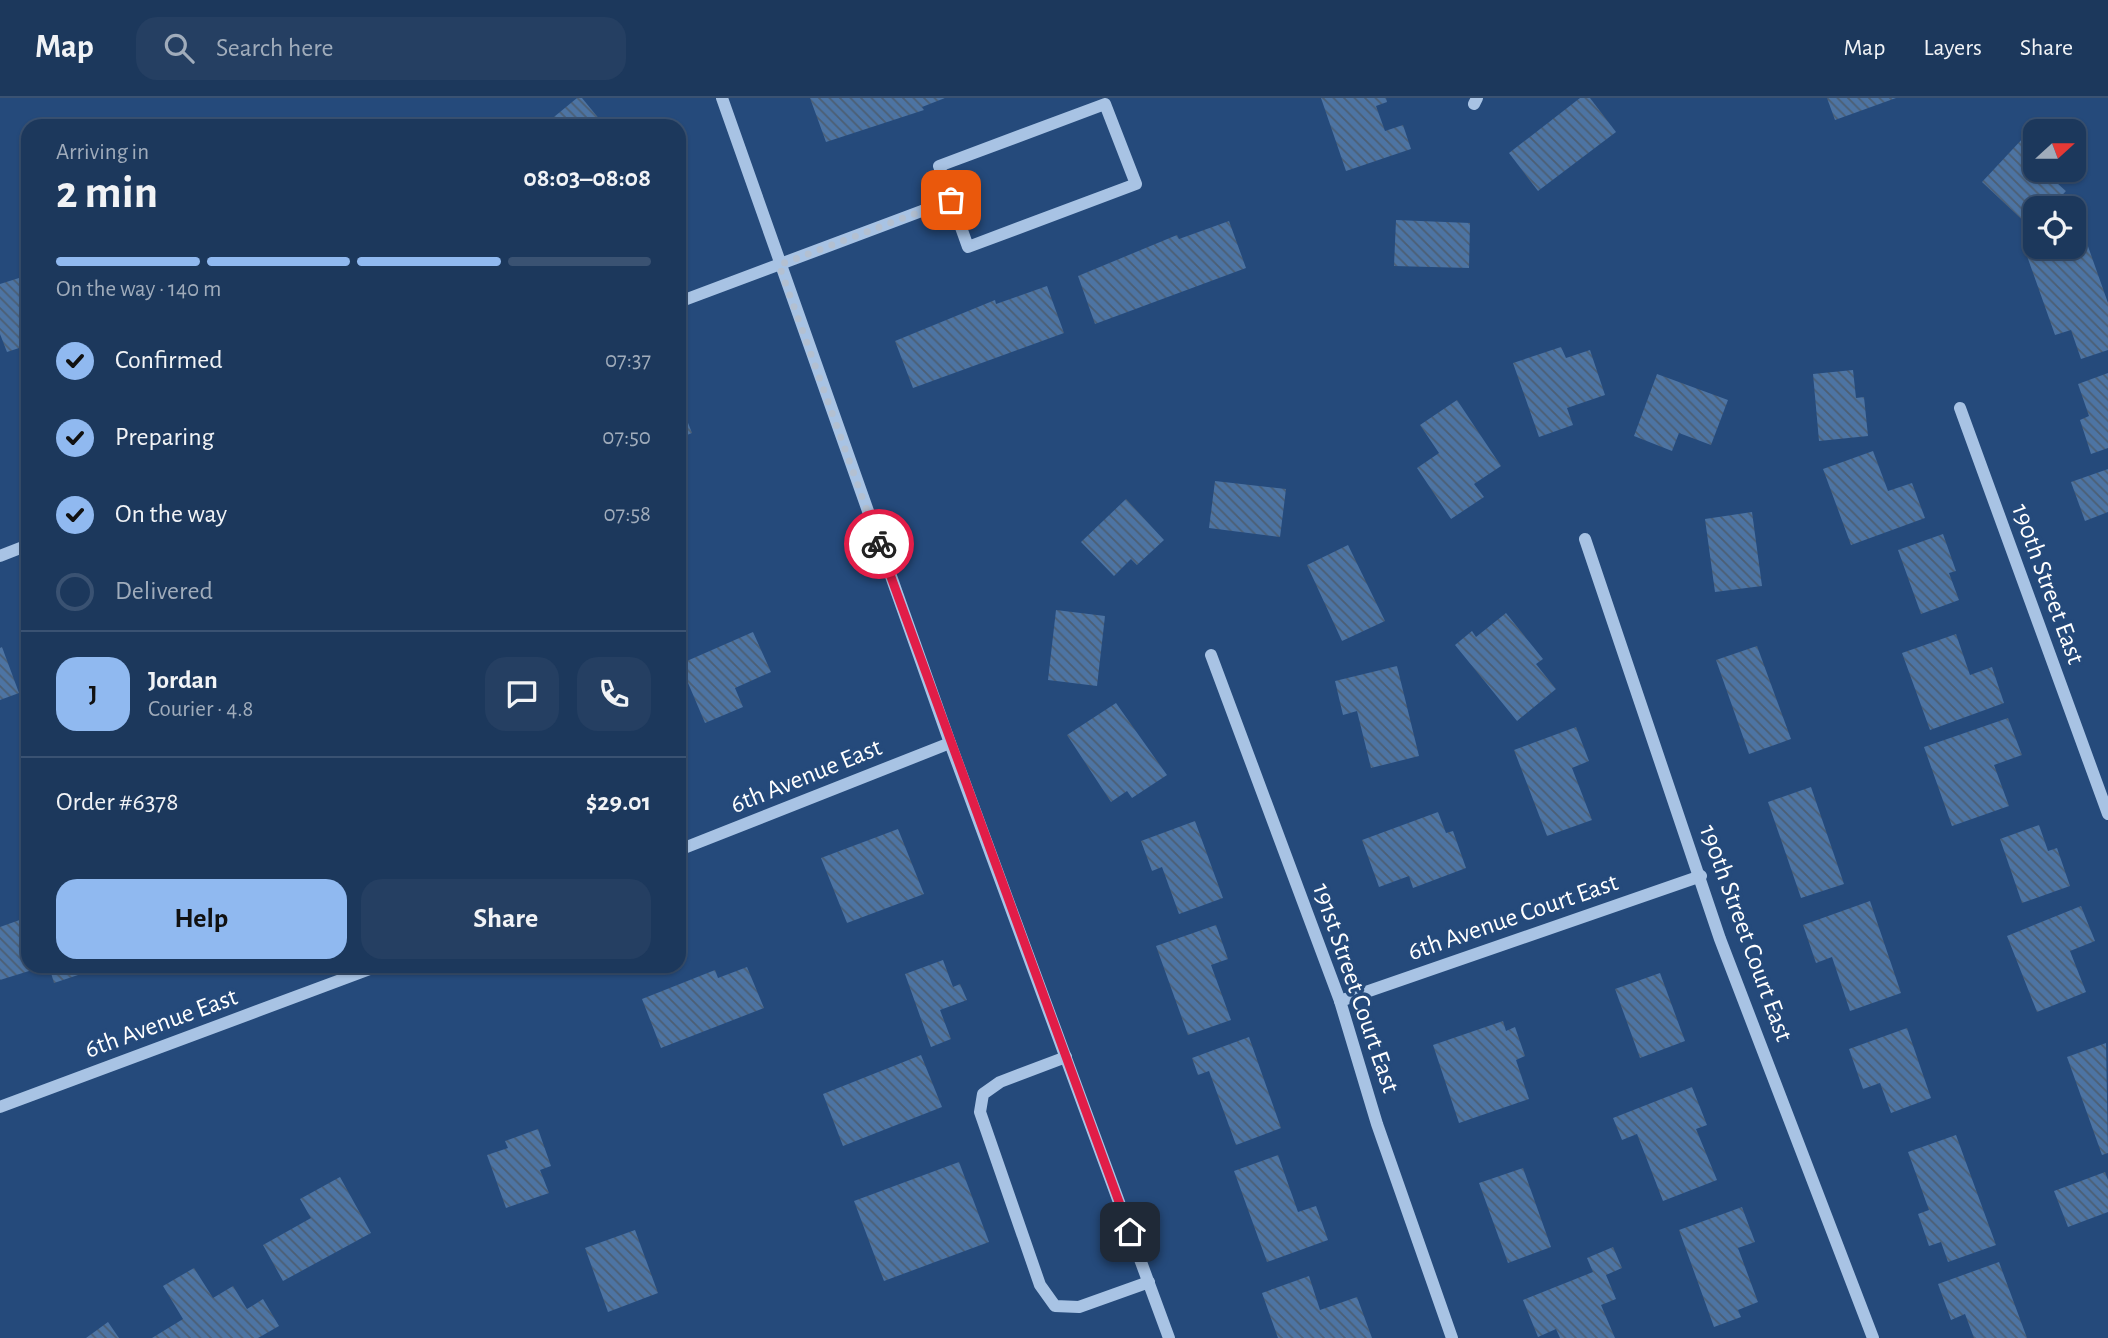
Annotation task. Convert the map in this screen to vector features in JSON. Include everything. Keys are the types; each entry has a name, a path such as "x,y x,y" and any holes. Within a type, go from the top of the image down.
{"street":[{"path":"722,98 950,743 1169,1338"},
{"path":"1105,104 1136,184 968,247 951,200 939,166 1105,104"},
{"path":"686,299 951,200"},
{"name":"190th Street East","path":"1960,408 2108,814"},
{"name":"190th Street Court East","path":"1585,540 1701,876 1720,939 1873,1338"},
{"path":"0,556 21,548"},
{"name":"191st Street Court East","path":"1211,655 1340,1001 1377,1124 1452,1338"},
{"name":"6th Avenue East","path":"686,847 950,743"},
{"name":"6th Avenue Court East","path":"1340,1001 1701,876"},
{"name":"6th Avenue East","path":"0,1107 359,973"},
{"path":"1066,1057 1000,1082 983,1094 980,1112 1040,1285 1055,1306 1079,1307 1149,1282"}],"building":[{"path":"577,98 582,98 599,119 552,119"},
{"path":"810,98 945,98 922,107 924,110 826,142"},
{"path":"1321,98 1386,98 1387,102 1376,106 1385,131 1403,125 1411,149 1346,171"},
{"path":"1580,98 1590,98 1616,132 1538,191 1509,153"},
{"path":"1827,98 1896,98 1835,120"},
{"path":"2023,138 2023,182 2056,182 2066,191 2061,196 2023,196 2023,220 1982,182"},
{"path":"1396,220 1470,223 1469,268 1394,266"},
{"path":"1229,221 1246,268 1095,324 1078,276 1177,235 1179,239"},
{"path":"2086,241 2108,303 2108,350 2081,359 2071,330 2055,335 2028,259 2086,259"},
{"path":"19,278 21,284 21,347 7,352 0,334 0,284"},
{"path":"1047,286 1064,333 913,388 895,341 995,300 996,304"},
{"path":"1561,347 1566,358 1590,350 1605,395 1567,408 1573,425 1539,437 1513,363"},
{"path":"1853,370 1856,398 1864,397 1868,436 1819,441 1813,374"},
{"path":"2108,373 2108,448 2091,454 2080,420 2089,416 2078,384"},
{"path":"1657,374 1728,400 1711,445 1679,433 1672,451 1634,436"},
{"path":"1457,400 1501,466 1474,484 1484,497 1451,519 1417,468 1439,453 1420,425"},
{"path":"686,418 692,433 686,435"},
{"path":"1873,451 1888,491 1912,483 1925,518 1851,545 1823,469"},
{"path":"2108,469 2108,512 2085,521 2071,482"},
{"path":"1215,481 1286,489 1280,537 1209,528"},
{"path":"1126,499 1164,540 1137,565 1131,559 1114,576 1081,542"},
{"path":"1752,512 1762,586 1715,592 1705,519"},
{"path":"1943,534 1956,571 1949,573 1959,600 1921,614 1898,550"},
{"path":"1348,545 1385,621 1342,641 1307,565"},
{"path":"1056,610 1105,616 1097,686 1048,680"},
{"path":"1506,613 1543,659 1536,664 1556,689 1517,721 1455,645 1472,631 1476,637"},
{"path":"753,632 771,672 735,688 743,707 705,723 686,678 686,661"},
{"path":"1956,634 1970,675 1992,667 2004,703 1930,730 1902,653"},
{"path":"1757,646 1791,739 1749,754 1716,660"},
{"path":"2,647 19,693 0,700 0,648"},
{"path":"1397,666 1419,756 1371,768 1357,711 1343,715 1335,681"},
{"path":"1116,703 1167,775 1132,798 1127,791 1111,802 1067,735"},
{"path":"2008,718 2022,755 1994,765 2009,806 1952,826 1924,747"},
{"path":"1576,727 1589,761 1572,768 1592,820 1547,836 1514,750"},
{"path":"1811,787 1844,884 1801,898 1768,802"},
{"path":"1438,812 1446,833 1453,831 1466,868 1413,888 1409,876 1379,887 1362,840"},
{"path":"1195,821 1223,898 1179,914 1162,867 1152,871 1141,841"},
{"path":"2039,825 2048,851 2057,848 2070,886 2022,903 2000,839"},
{"path":"898,829 924,894 847,923 821,858"},
{"path":"1870,901 1901,993 1850,1011 1832,957 1816,963 1803,925"},
{"path":"2081,906 2095,941 2070,951 2086,992 2037,1012 2007,936"},
{"path":"21,920 23,973 0,980 0,927"},
{"path":"1216,925 1228,959 1211,965 1231,1020 1188,1035 1156,946"},
{"path":"943,960 953,987 960,984 967,1000 940,1010 951,1039 931,1047 905,974"},
{"path":"747,967 764,1008 661,1048 642,999 715,970 718,978"},
{"path":"51,973 84,973 54,983"},
{"path":"1660,973 1685,1041 1640,1058 1615,989"},
{"path":"1503,1021 1506,1031 1515,1027 1525,1056 1516,1060 1529,1099 1459,1123 1433,1045"},
{"path":"1907,1028 1931,1098 1891,1113 1880,1083 1863,1089 1849,1049"},
{"path":"1249,1037 1281,1128 1236,1145 1209,1071 1198,1075 1192,1058"},
{"path":"2106,1043 2108,1153 2102,1155 2067,1057"},
{"path":"921,1055 942,1107 843,1146 823,1094"},
{"path":"1692,1087 1707,1125 1696,1129 1717,1180 1663,1201 1637,1134 1622,1140 1613,1118"},
{"path":"538,1129 551,1166 540,1170 549,1193 506,1208 487,1155 508,1148 505,1141"},
{"path":"1956,1135 1996,1245 1948,1262 1941,1242 1929,1246 1918,1214 1929,1210 1908,1152"},
{"path":"1278,1155 1298,1212 1316,1206 1328,1240 1267,1262 1234,1171"},
{"path":"959,1162 989,1242 884,1281 854,1201"},
{"path":"1523,1168 1551,1247 1508,1263 1479,1183"},
{"path":"2105,1172 2108,1180 2108,1212 2068,1227 2054,1191"},
{"path":"340,1177 371,1233 283,1281 263,1245 311,1218 300,1199"},
{"path":"1742,1207 1755,1242 1738,1248 1758,1302 1738,1310 1741,1317 1714,1327 1679,1230"},
{"path":"635,1230 658,1293 608,1312 585,1248"},
{"path":"1613,1247 1622,1268 1606,1275 1616,1299 1601,1305 1615,1338 1560,1338 1556,1329 1538,1337 1523,1300 1593,1272 1587,1258"},
{"path":"1999,1262 2027,1338 1974,1338 1965,1314 1951,1320 1938,1284"},
{"path":"194,1268 213,1298 233,1286 247,1309 263,1299 279,1326 258,1338 152,1338 183,1319 163,1286"},
{"path":"1309,1276 1320,1310 1357,1297 1372,1338 1278,1338 1262,1293"},
{"path":"108,1322 119,1338 86,1338"}],"way so far":[{"path":"879,544 779,265 951,200"}],"route":[{"path":"879,544 1130,1232"}]}
